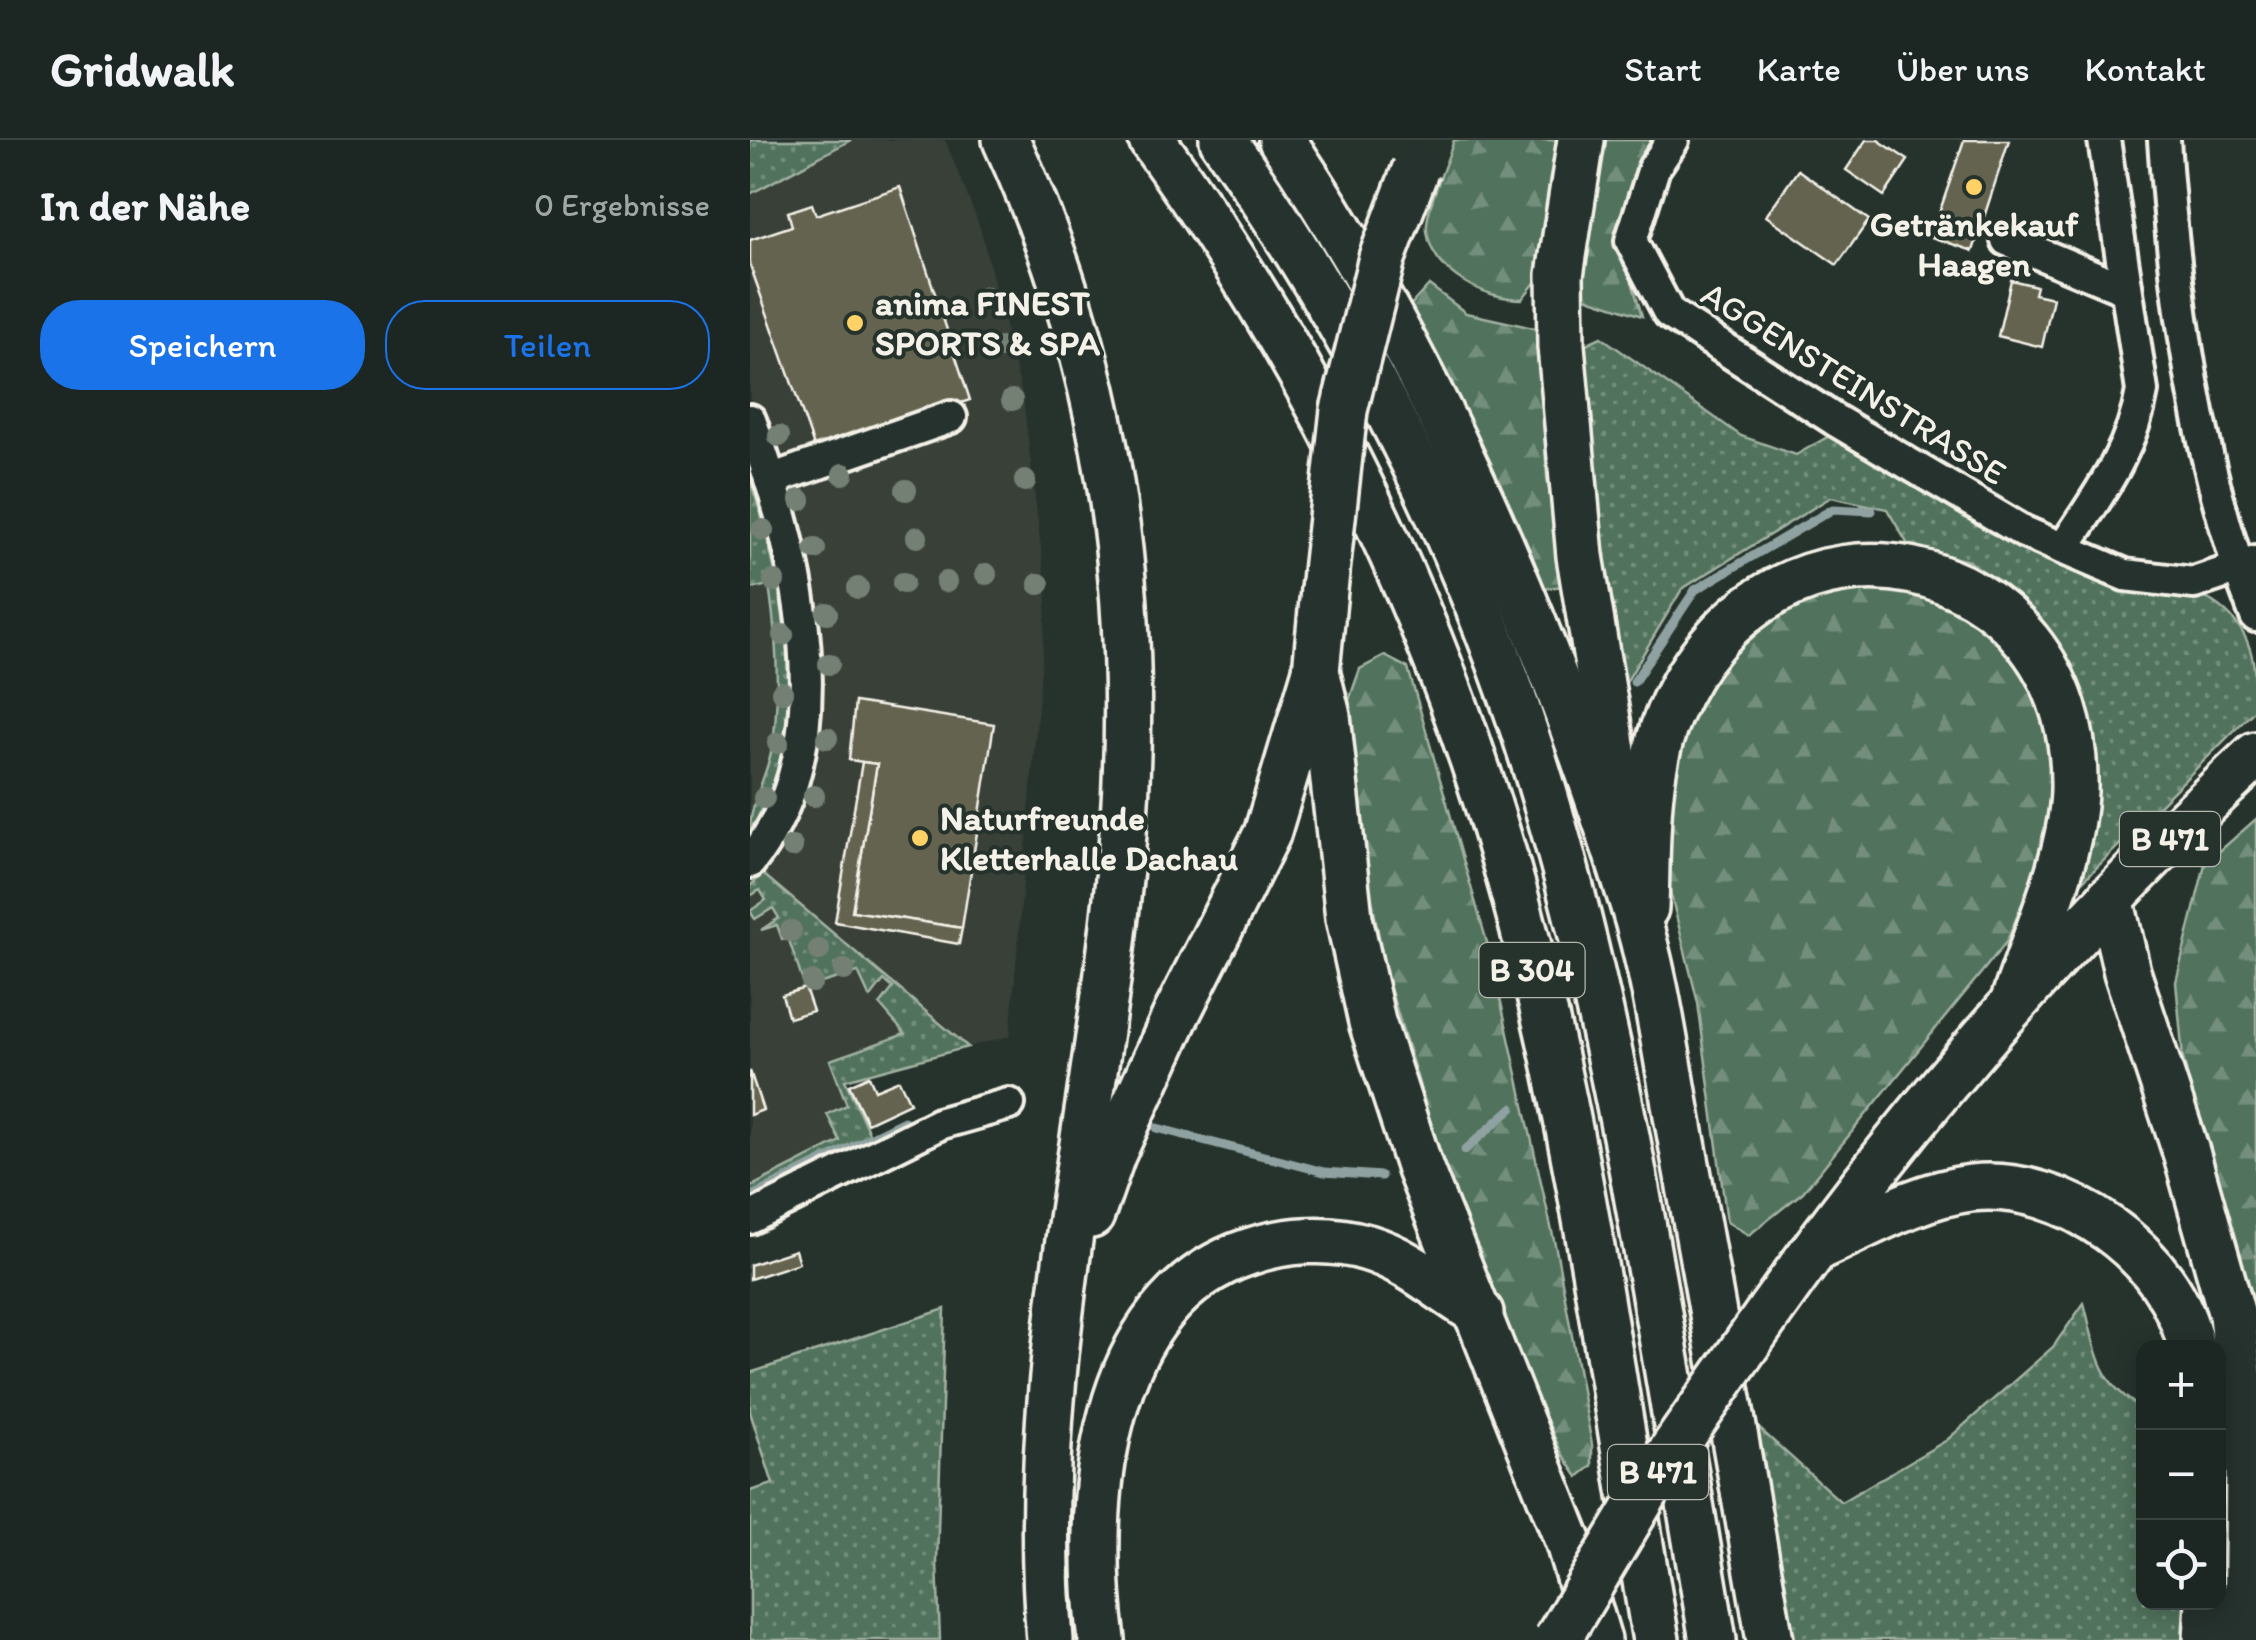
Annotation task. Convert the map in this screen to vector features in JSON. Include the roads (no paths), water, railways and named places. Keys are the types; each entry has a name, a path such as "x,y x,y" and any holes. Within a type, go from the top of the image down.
{"highway":[{"path":"1006,140 1089,373 1108,452 1128,623 1122,836 1045,1446 1050,1640"},
{"name":"B 304","path":"1152,140 1248,281 1316,400 1397,564 1478,774 1554,1058 1656,1640"},
{"name":"B 304","path":"1223,140 1300,256 1405,446 1481,617 1532,754 1576,911 1612,1064 1713,1640"},
{"path":"1282,140 1332,214 1429,389 1501,541 1560,684 1632,902 1770,1640"},
{"path":"1580,140 1560,276 1561,346 1580,556 1620,795 1632,902"},
{"path":"1060,1306 1112,1155 1267,834 1316,670 1344,410 1382,258 1422,154"},
{"path":"1644,950 1647,842 1657,762 1668,716 1692,670 1720,632 1747,606 1778,586 1819,571 1875,566 1910,568 1974,595 2006,620 2049,679 2070,740 2074,792 2063,851 2014,1001"},
{"path":"1316,670 1327,716 1349,918 1372,1022 1420,1168 1569,1543 1598,1640"},
{"name":"B 471","path":"1557,1640 1660,1468 1814,1248 2014,1001 2110,898 2243,768"},
{"path":"2110,898 2127,972 2186,1152 2232,1315 2249,1472 2247,1640"},
{"path":"1814,1248 1906,1205 1938,1195 1971,1188 2033,1192 2081,1212 2129,1246 2156,1276 2187,1340"},
{"path":"1102,1640 1097,1552 1105,1449 1122,1375 1152,1321 1195,1278 1229,1258 1266,1246 1334,1241 1369,1248 1402,1262 1480,1312"},
{"path":"2207,1640 2209,1610"}],"street":[{"name":"AGGENSTEINSTRASSE","path":"1673,140 1654,168 1632,241 1669,312 1835,420 2024,532 2126,575 2194,583 2247,565"},
{"path":"2063,549 2122,458 2136,427 2142,391 2104,140"},
{"path":"2164,140 2173,280 2215,492 2247,565 2256,616"},
{"path":"2006,240 2124,289"},
{"path":"770,480 862,456 951,417"},
{"path":"750,420 770,480 805,629 802,724 795,770 782,812 750,862"},
{"path":"750,1218 941,1123 1009,1104"}],"waterway":[{"path":"1634,682 1695,590 1833,509 1872,511"},
{"path":"1465,1150 1512,1108"},
{"path":"750,1197 904,1121"},
{"path":"1157,1128 1324,1172 1381,1176"}],"place":[{"name":"Getränkekauf Haagen","path":"1974,187"},
{"name":"anima FINEST SPORTS & SPA","path":"855,323"},
{"name":"Naturfreunde Kletterhalle Dachau","path":"920,838"}]}
